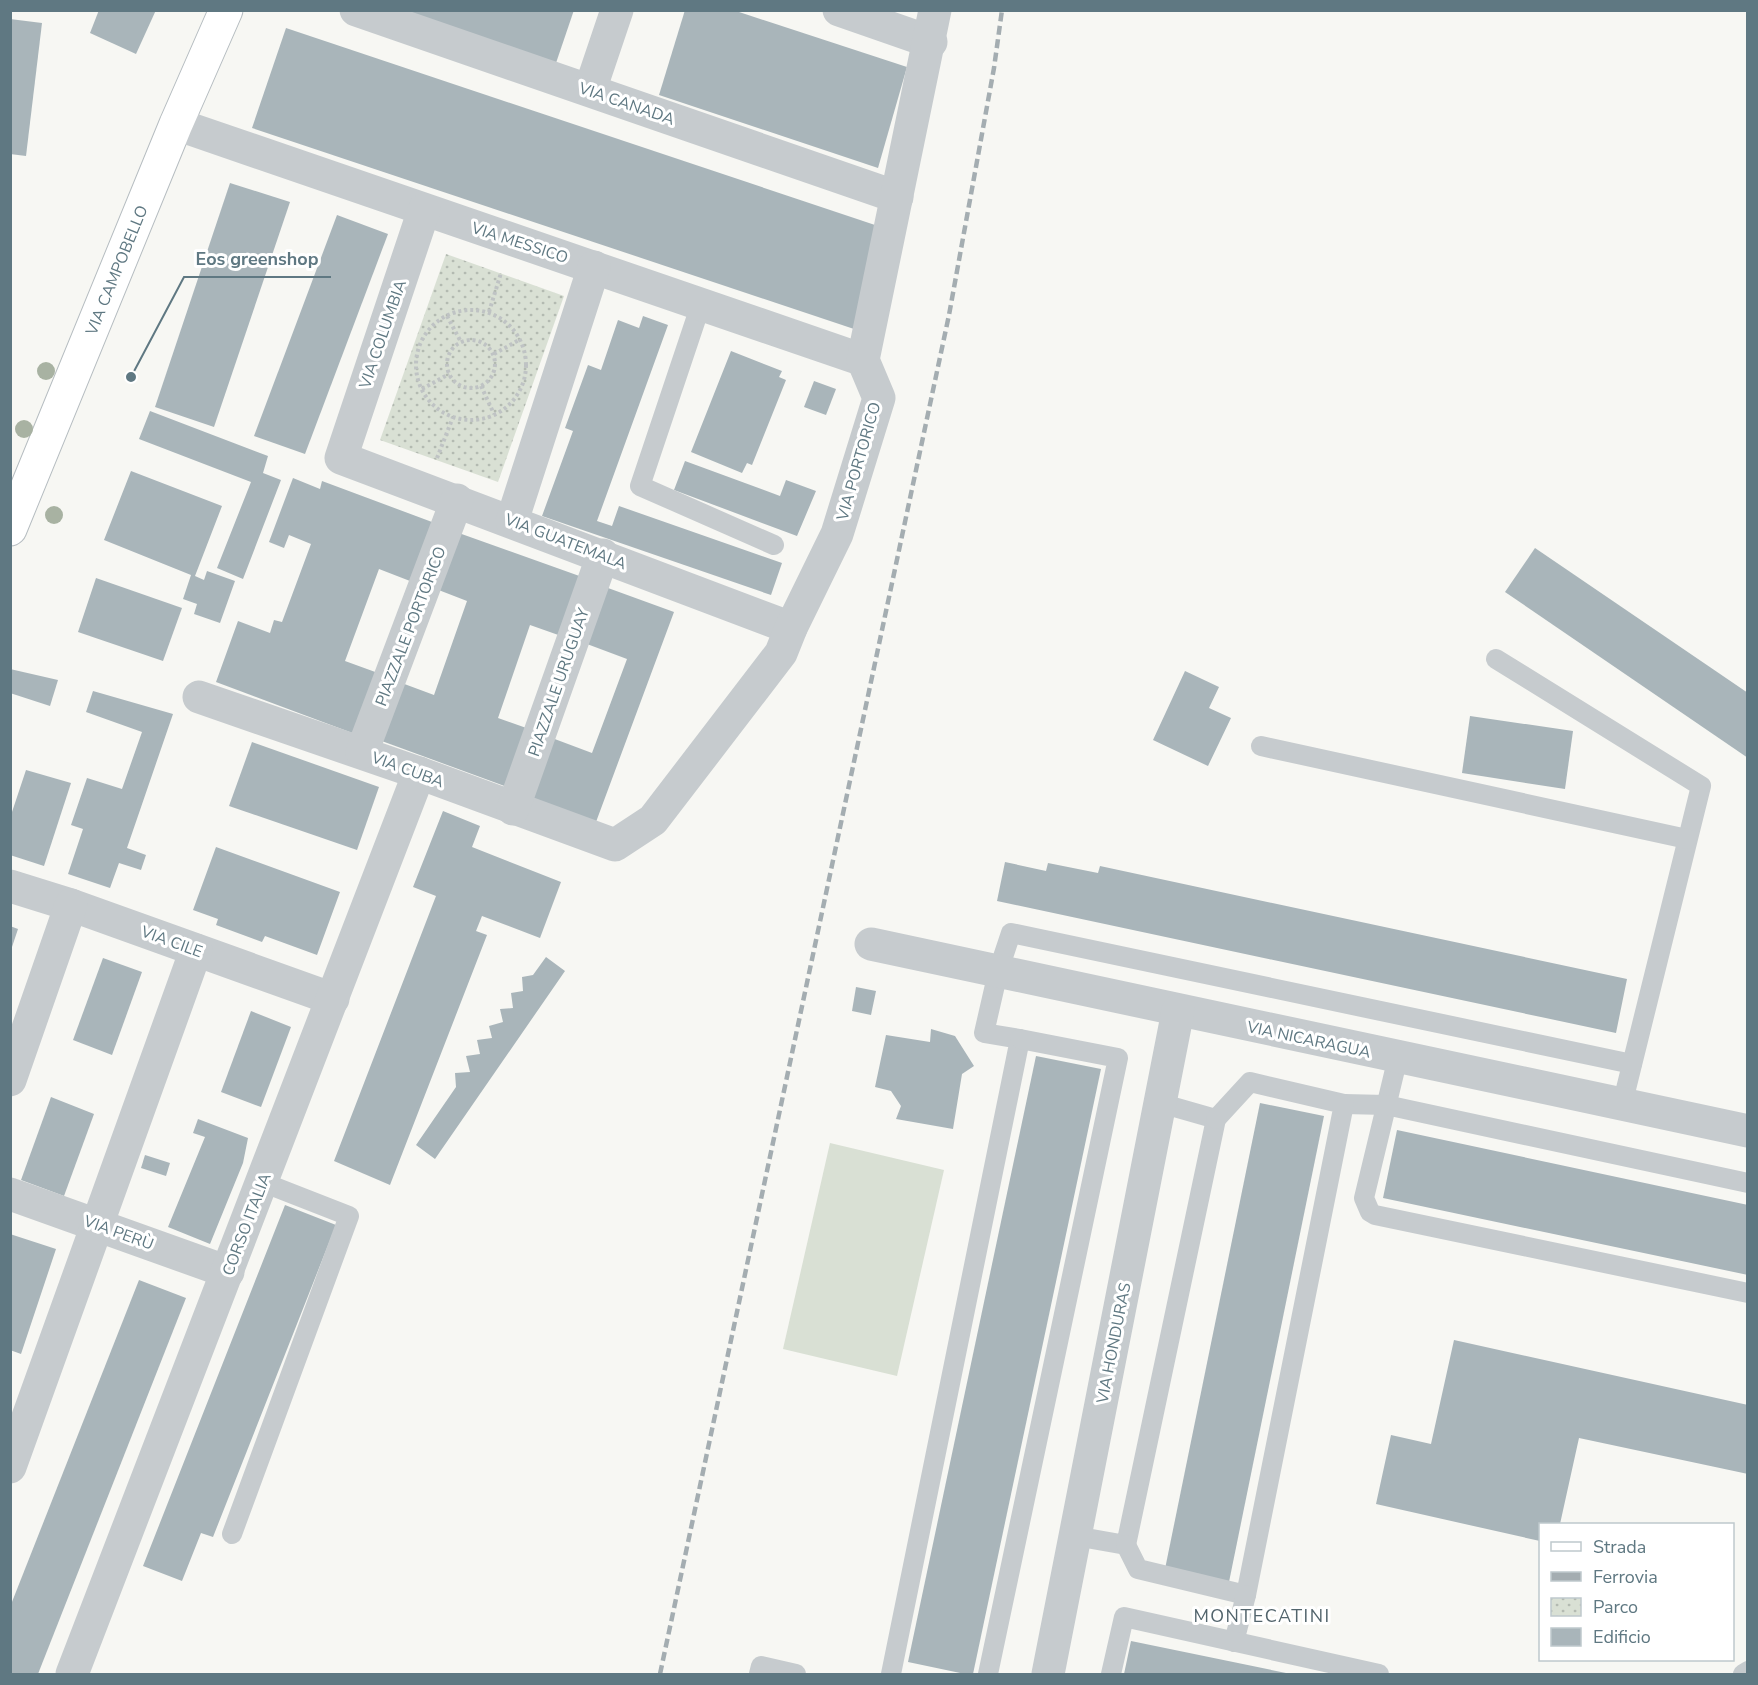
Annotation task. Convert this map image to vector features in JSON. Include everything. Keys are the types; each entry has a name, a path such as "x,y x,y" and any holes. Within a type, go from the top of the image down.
{"main road":[{"name":"VIA CAMPOBELLO","path":"10,529 176,124 226,10"}],"street":[{"name":"VIA CANADA","path":"356,10 897,197"},
{"path":"590,90 617,10"},
{"path":"839,10 933,26 863,360"},
{"name":"VIA MESSICO","path":"176,124 863,360"},
{"name":"VIA COLUMBIA","path":"341,458 424,210"},
{"path":"512,521 594,267"},
{"name":"VIA PORTORICO","path":"615,845 653,820 781,653 790,628 837,534 879,398 863,360"},
{"name":"VIA GUATEMALA","path":"341,458 458,500 790,628"},
{"name":"PIAZZALE PORTORICO","path":"362,752 458,500"},
{"name":"PIAZZALE URUGUAY","path":"513,809 603,555"},
{"name":"VIA CUBA","path":"200,697 362,752 615,845"},
{"name":"CORSO ITALIA","path":"72,1674 419,773"},
{"name":"VIA CILE","path":"10,886 71,905 333,999"},
{"path":"10,1080 71,905"},
{"name":"VIA NICARAGUA","path":"871,944 1748,1131"},
{"path":"10,1467 196,950"},
{"name":"VIA HONDURAS","path":"1048,1674 1178,1011"},
{"name":"VIA PERÙ","path":"10,1194 228,1272"}],"lane":[{"path":"700,304 640,486 774,545"},
{"path":"1496,659 1701,786 1622,1105"},
{"path":"1261,746 1688,839"},
{"path":"988,1674 1118,1058 984,1033 998,972 1011,933 1632,1064"},
{"path":"891,1674 1020,1039"},
{"path":"1398,1058 1364,1198 1370,1212 1375,1215 1748,1293"},
{"path":"1246,1595 1138,1569 1126,1545 1216,1119 1250,1082 1344,1104 1386,1106 1748,1183"},
{"path":"1160,1103 1216,1119"},
{"path":"1234,1642 1246,1595 1344,1104"},
{"path":"232,1534 349,1216 262,1182"},
{"path":"1075,1536 1126,1545"},
{"path":"1111,1674 1124,1617 1378,1674"},
{"path":"759,1674 761,1666 796,1674"},
{"path":"1743,1674 1748,1671"}],"path":[{"path":"489,312 512,239"},
{"path":"472,310 489,312 504,321 519,340 526,366 523,383 515,398 494,414 470,420 453,417 437,409 418,381 416,364 418,347 426,332 447,316 472,310"},
{"path":"447,316 461,342"},
{"path":"477,340 494,354 496,365 493,376 481,386 465,388 455,383 449,374 449,353 461,342 477,340"},
{"path":"494,354 519,340"},
{"path":"422,389 449,374"},
{"path":"481,386 494,414"},
{"path":"426,490 453,417"}],"green space":[{"path":"446,254 564,296 498,482 380,440"},
{"path":"830,1143 944,1170 897,1376 783,1349"}],"building":[{"path":"99,10 156,10 136,54 90,33"},
{"path":"400,10 574,10 556,63"},
{"path":"685,10 733,10 907,67 878,168 659,95"},
{"path":"10,19 42,23 26,156 10,154"},
{"path":"286,28 875,225 854,329 252,128"},
{"path":"230,183 290,202 214,427 155,407"},
{"path":"337,215 388,234 305,454 254,436"},
{"path":"643,316 668,325 597,521 612,526 619,506 782,563 771,595 542,516 573,431 565,428 588,365 601,370 618,320 639,328"},
{"path":"731,351 782,371 779,377 786,380 752,465 747,463 742,473 691,452"},
{"path":"814,381 836,389 826,415 804,407"},
{"path":"150,411 268,456 263,473 281,480 243,579 217,568 251,482 139,439"},
{"path":"685,461 780,496 786,480 816,491 797,536 674,490"},
{"path":"131,471 222,506 195,576 204,580 207,571 235,581 220,623 194,614 197,604 183,599 191,575 104,540"},
{"path":"293,478 320,489 322,481 432,522 410,581 379,569 345,661 378,673 355,734 216,682 238,621 270,633 274,620 282,622 311,544 289,535 284,548 269,542"},
{"path":"456,532 585,578 564,637 530,625 498,718 532,730 510,788 379,740 399,682 434,695 467,601 436,589"},
{"path":"1535,548 1748,693 1748,758 1505,592"},
{"path":"96,578 182,608 163,661 78,632"},
{"path":"608,588 674,612 596,822 531,798 552,738 592,753 627,659 587,644"},
{"path":"10,669 58,680 50,706 10,693"},
{"path":"1185,671 1219,687 1209,708 1231,718 1208,766 1153,740"},
{"path":"93,691 173,714 127,848 146,855 141,870 119,863 110,888 68,874 83,829 71,825 87,778 122,789 142,732 86,712"},
{"path":"1470,716 1573,731 1565,789 1462,773"},
{"path":"252,742 379,787 357,850 229,806"},
{"path":"26,770 71,783 44,866 10,855 10,818"},
{"path":"443,811 480,826 472,847 561,882 540,938 482,916 476,931 487,935 390,1185 334,1161 436,896 413,887"},
{"path":"216,847 340,892 317,955 265,936 262,942 216,925 218,919 193,910"},
{"path":"1005,862 1046,871 1048,863 1098,873 1100,866 1627,979 1616,1033 997,901"},
{"path":"10,926 18,929 11,950 10,950"},
{"path":"546,957 565,971 435,1159 416,1145 456,1087 455,1073 470,1072 466,1056 480,1054 477,1040 492,1038 489,1026 503,1022 500,1009 513,1008 511,993 523,991 522,977 533,975"},
{"path":"103,958 142,972 112,1055 73,1040"},
{"path":"856,987 876,991 871,1015 852,1011"},
{"path":"251,1011 291,1027 261,1107 221,1092"},
{"path":"931,1029 955,1036 974,1066 962,1074 953,1129 896,1119 901,1106 891,1091 875,1087 886,1035 930,1042"},
{"path":"1036,1056 1101,1069 973,1674 965,1674 908,1662"},
{"path":"51,1097 94,1114 64,1196 21,1180"},
{"path":"1260,1103 1324,1116 1229,1582 1165,1569"},
{"path":"198,1119 248,1138 243,1163 210,1244 168,1227 205,1137 193,1133"},
{"path":"1397,1130 1748,1205 1748,1275 1383,1198"},
{"path":"145,1155 170,1163 166,1176 141,1168"},
{"path":"285,1205 336,1225 213,1537 201,1533 182,1581 143,1566"},
{"path":"10,1234 56,1249 21,1354 10,1350"},
{"path":"139,1280 186,1298 38,1674 10,1674 10,1607"},
{"path":"1454,1340 1748,1405 1748,1474 1579,1438 1560,1523 1539,1523 1539,1541 1376,1504 1391,1435 1431,1444"},
{"path":"1131,1641 1286,1673 1286,1674 1124,1674"}],"railway":[{"path":"660,1674 949,315 994,68 1002,10"}],"place":[{"name":"Eos greenshop","path":"131,377"}],"district":[{"name":"MONTECATINI","path":"1262,1616"}]}
